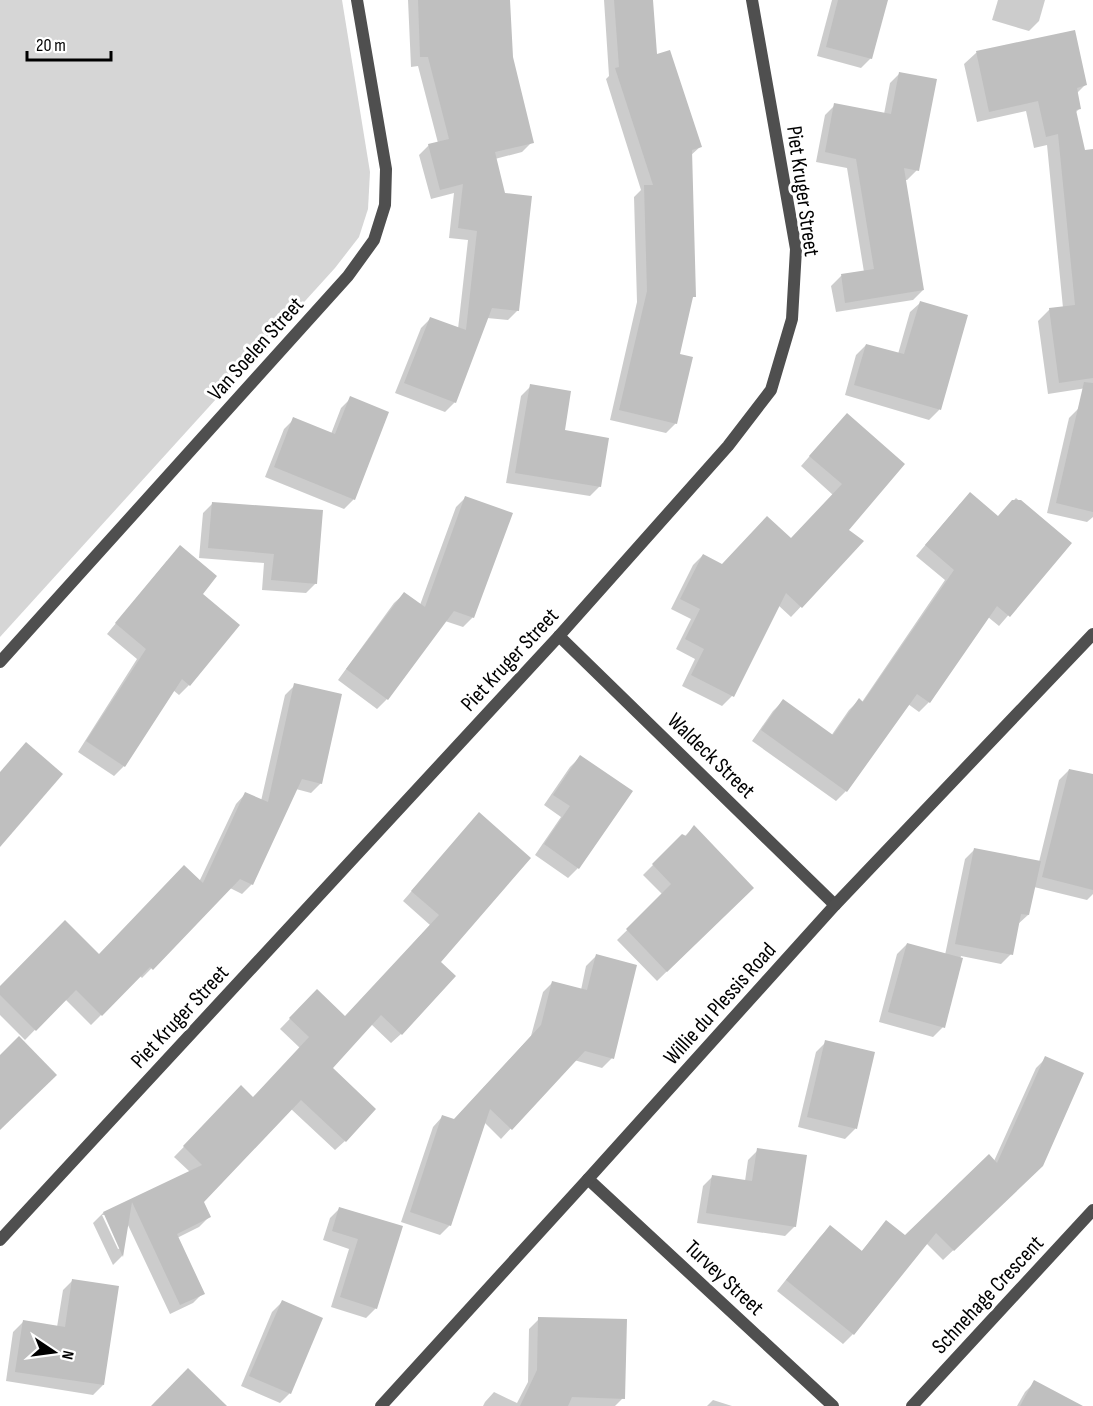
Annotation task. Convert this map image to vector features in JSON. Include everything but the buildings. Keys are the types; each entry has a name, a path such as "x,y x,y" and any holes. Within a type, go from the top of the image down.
{"street":[{"name":"Van Soelen Street","path":"0,662 348,276 374,240 385,205 386,169 357,0"},
{"name":"Piet Kruger Street","path":"0,1240 559,636 728,446 771,390 792,319 795,249 752,0"},
{"name":"Willie du Plessis Road","path":"381,1406 835,905 1093,634"},
{"name":"Waldeck Street","path":"559,636 835,905"},
{"name":"Turvey Street","path":"588,1179 833,1406"},
{"name":"Schnehage Crescent","path":"912,1406 1093,1210"}],"shaded area":[{"path":"0,0 342,0 370,172 368,209 359,237 335,268 0,637"}]}
